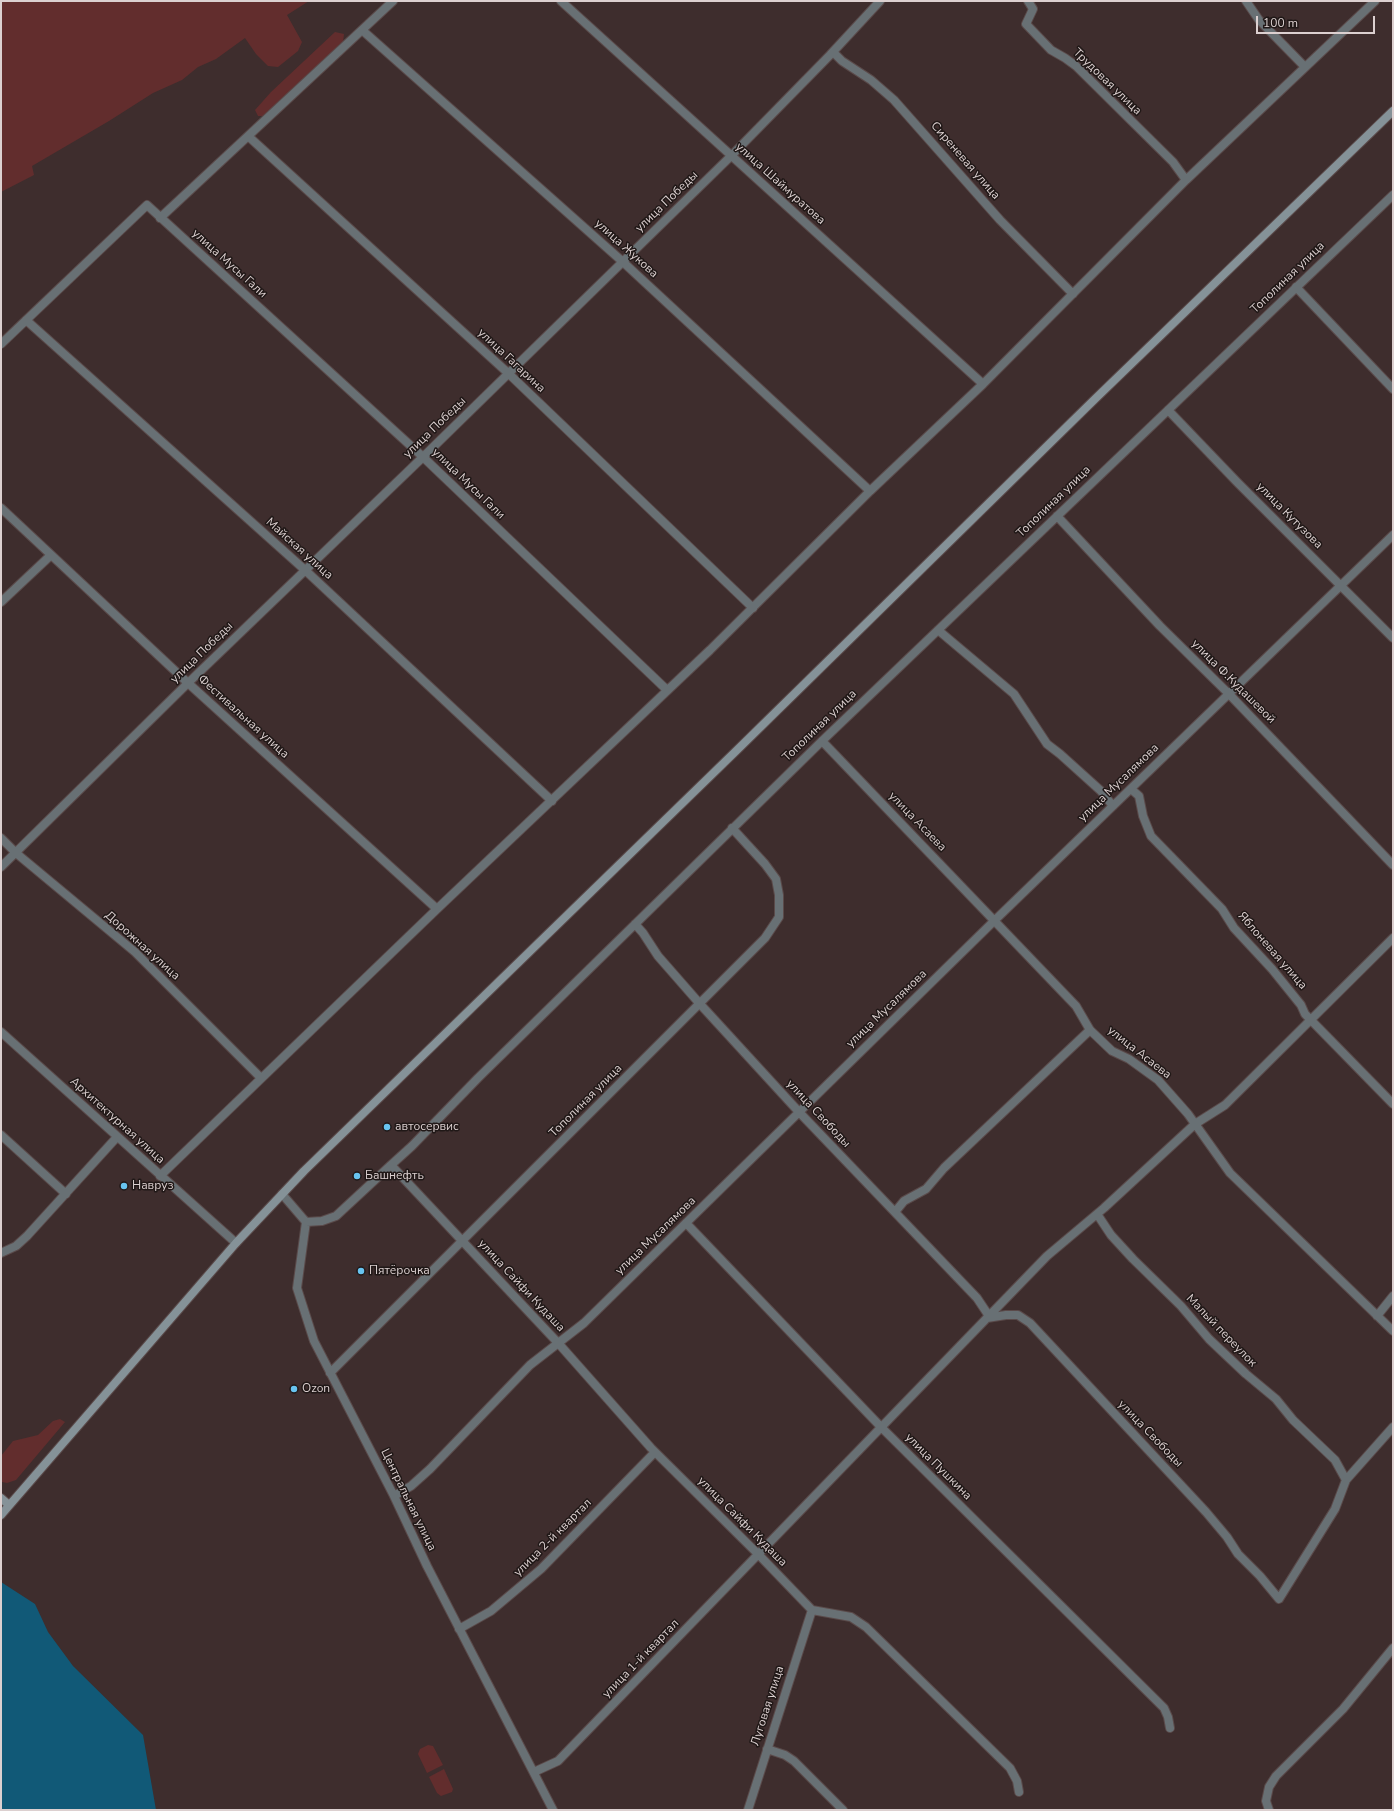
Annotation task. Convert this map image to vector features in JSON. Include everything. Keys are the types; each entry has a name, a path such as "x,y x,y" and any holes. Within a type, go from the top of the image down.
{"main road":[{"path":"1,1515 236,1243 304,1171 748,740 1102,392 1393,111"},
{"path":"1,1498 9,1505"}],"street":[{"path":"160,218 392,1"},
{"name":"улица Шаймуратова","path":"561,1 984,384"},
{"name":"улица Победы","path":"1,866 731,156 833,52 880,1"},
{"name":"Трудовая улица","path":"1028,1 1033,9 1026,24 1051,50 1076,66 1173,162 1186,180"},
{"path":"1246,1 1258,20 1306,67"},
{"path":"160,1176 437,909 753,608 870,491 984,384 1186,180 1375,1"},
{"name":"улица Жукова","path":"362,30 623,262 870,491"},
{"name":"Сиреневая улица","path":"833,52 842,61 871,80 894,100 1000,220 1073,294"},
{"name":"улица Гагарина","path":"248,136 508,373 753,608"},
{"name":"Тополиная улица","path":"306,1222 322,1222 336,1216 412,1146 435,1121 732,828 1393,195"},
{"name":"улица Мусы Гали","path":"26,320 147,205 423,457 667,690"},
{"path":"1296,287 1393,389"},
{"path":"1,344 26,320"},
{"name":"Майская улица","path":"26,320 304,570 552,801"},
{"name":"улица Кутузова","path":"1168,410 1237,482 1393,638"},
{"name":"Фестивальная улица","path":"1,508 188,683 437,909"},
{"name":"улица Ф.Кудашевой","path":"1057,516 1160,626 1229,694 1393,865"},
{"name":"улица Мусалямова","path":"394,1496 411,1486 430,1469 530,1365 584,1324 994,921 1393,535"},
{"path":"1,602 51,555"},
{"path":"938,630 1014,694 1047,744 1101,790 1113,806"},
{"name":"улица Асаева","path":"822,741 1076,1006 1090,1030 1112,1051 1129,1059 1158,1080 1196,1124 1230,1173 1393,1331"},
{"name":"Яблоневая улица","path":"1131,789 1139,796 1142,816 1151,836 1222,910 1234,928 1272,969 1301,1005 1305,1014 1310,1020 1393,1104"},
{"name":"Тополиная улица","path":"330,1373 765,938 779,917 779,895 776,879 765,864 732,828"},
{"name":"Дорожная улица","path":"1,838 16,853 135,952 261,1078"},
{"name":"улица Свободы","path":"635,924 643,933 658,956 700,1004 799,1112 976,1298 988,1317 1018,1315 1030,1323 1202,1507 1227,1537 1238,1554 1260,1576 1279,1599 1335,1510 1346,1480"},
{"name":"улица 1-й квартал","path":"534,1772 558,1761 1047,1256 1097,1214 1196,1124 1225,1105 1393,938"},
{"path":"894,1212 904,1201 926,1189 944,1168 1090,1030"},
{"name":"Архитектурная улица","path":"1,1032 236,1243"},
{"path":"1,1135 66,1194"},
{"path":"1,1253 16,1246 27,1236 117,1137"},
{"name":"улица Сайфи Кудаша","path":"391,1165 559,1344 655,1452 812,1610"},
{"path":"282,1194 306,1222"},
{"name":"Малый переулок","path":"1097,1214 1112,1235 1133,1259 1181,1306 1209,1339 1246,1374 1276,1399 1293,1420 1335,1460 1346,1480"},
{"name":"Центральная улица","path":"306,1222 297,1288 314,1342 394,1496 459,1629 554,1810"},
{"name":"улица Пушкина","path":"686,1223 881,1427 1164,1708 1168,1717 1170,1728"},
{"path":"1377,1316 1393,1296"},
{"path":"1346,1480 1393,1427"},
{"name":"улица 2-й квартал","path":"459,1629 491,1611 541,1569 655,1452"},
{"path":"812,1610 851,1617 866,1627 1010,1768 1017,1781 1019,1792"},
{"name":"Луговая улица","path":"748,1810 812,1610"},
{"path":"1269,1810 1266,1801 1269,1787 1276,1776 1342,1709 1393,1648"},
{"path":"767,1749 785,1755 794,1761 843,1810"}],"shaded area":[{"path":"1,1 309,1 287,15 302,42 298,51 278,67 268,66 256,54 245,38 216,59 198,67 182,80 153,93 109,121 32,166 34,175 1,192"},
{"path":"335,32 344,34 343,42 264,116 258,116 255,110 271,92"},
{"path":"60,1419 65,1422 16,1480 7,1483 2,1482 1,1456 13,1441 38,1435 53,1421"},
{"path":"428,1745 433,1746 443,1765 427,1773 418,1754 420,1749"},
{"path":"444,1769 453,1789 452,1792 441,1796 437,1793 429,1777"}],"water":[{"path":"1,1582 35,1604 48,1632 73,1666 143,1735 156,1810 1,1810"}],"place":[{"name":"автосервис","path":"387,1127"},
{"name":"Башнефть","path":"357,1176"},
{"name":"Навруз","path":"124,1186"},
{"name":"Пятёрочка","path":"361,1271"},
{"name":"Ozon","path":"294,1389"}]}
